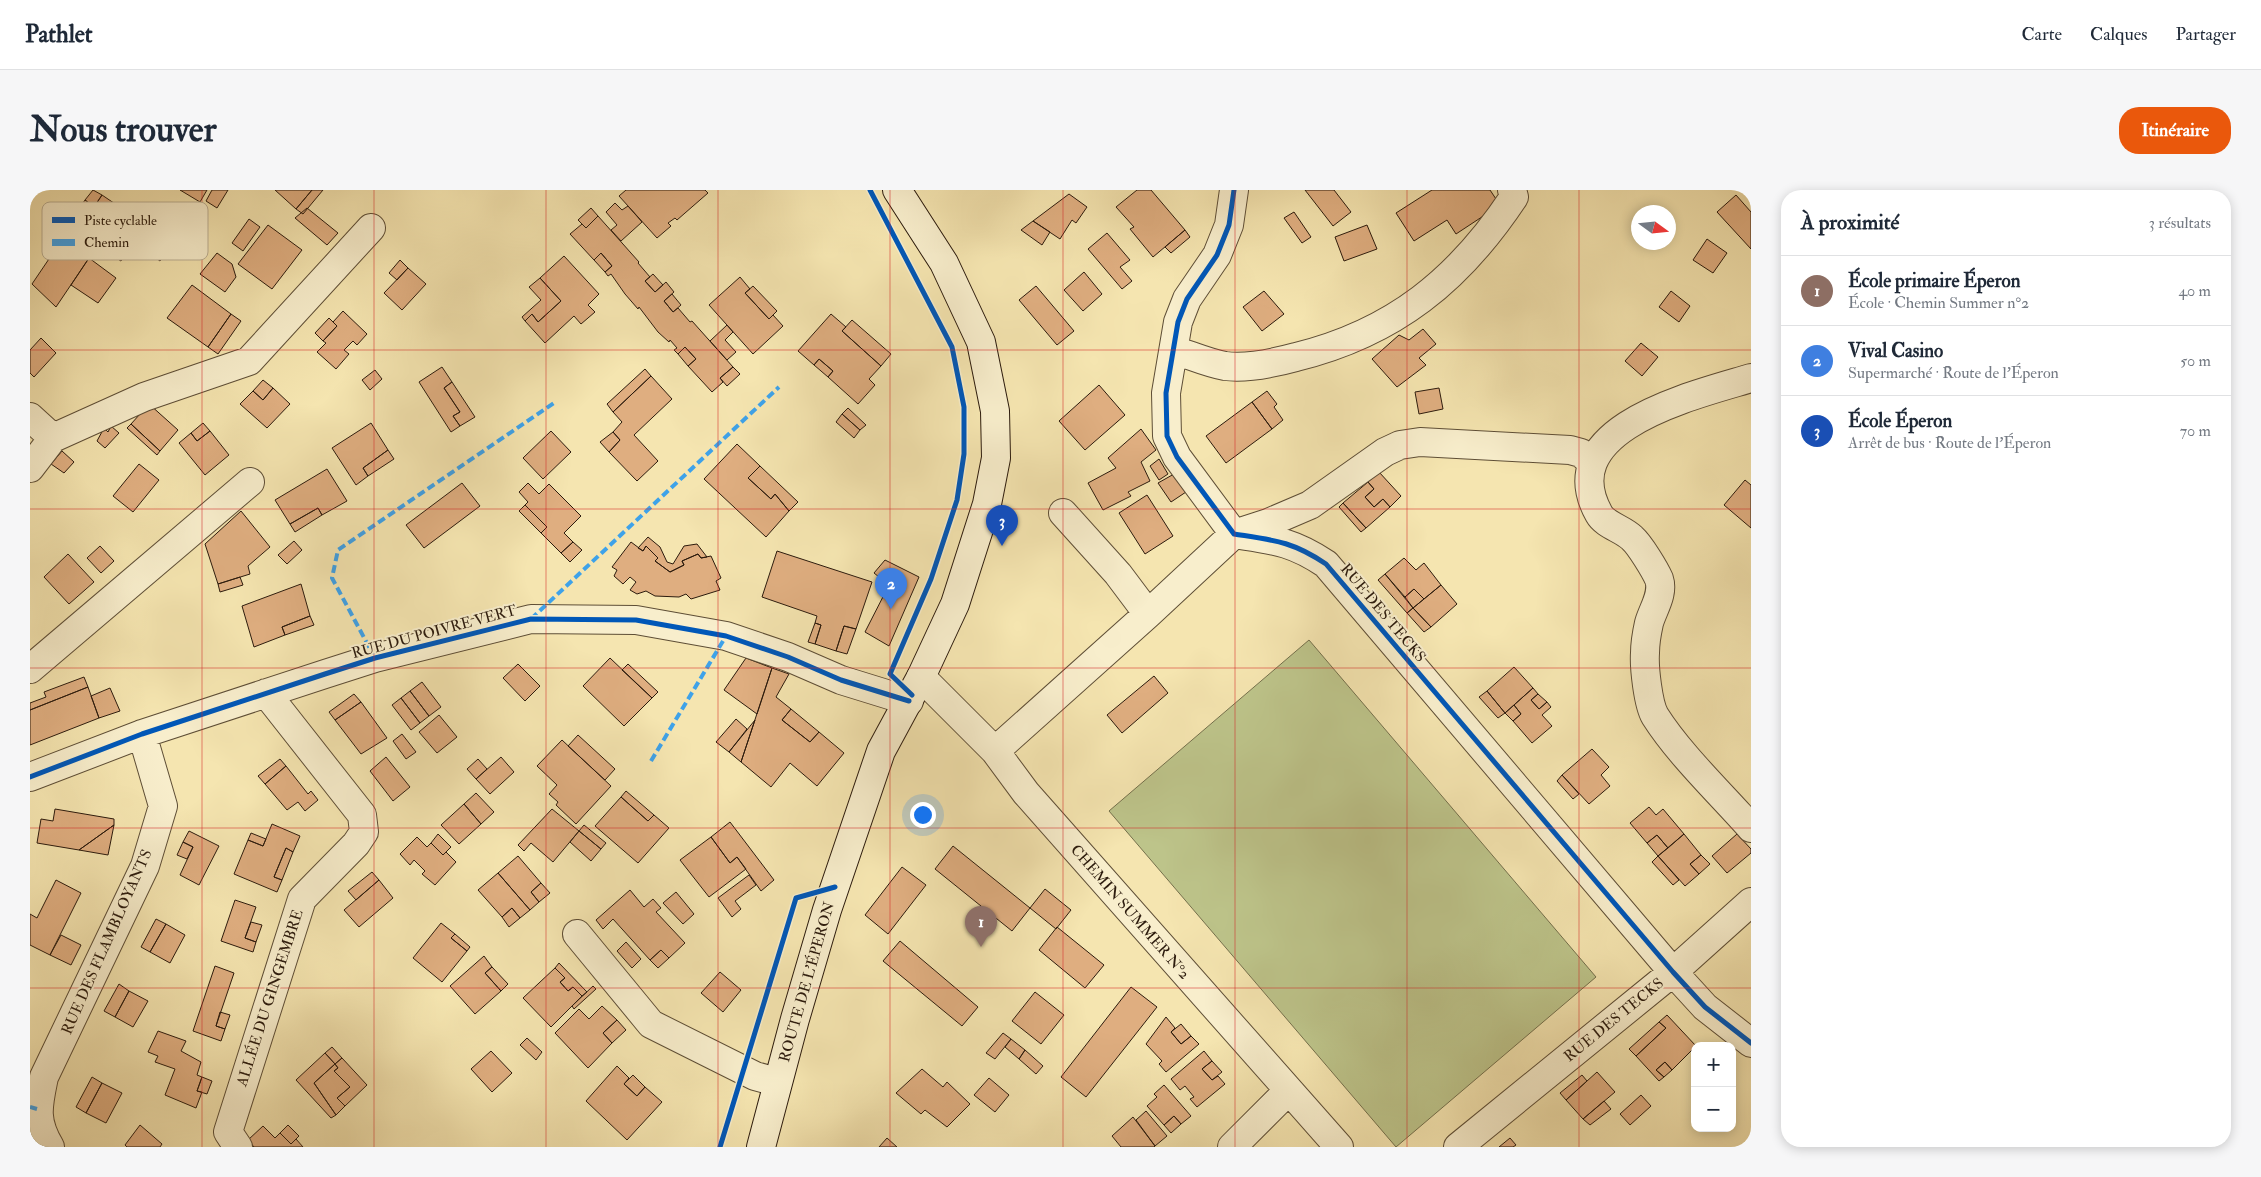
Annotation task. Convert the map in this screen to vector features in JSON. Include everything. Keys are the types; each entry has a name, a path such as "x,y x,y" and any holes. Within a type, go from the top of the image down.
{"street":[{"name":"ROUTE DE L'ÉPERON","path":"760,1147 827,910 881,751 915,689 955,604 987,504 996,458 995,411 982,342 944,263 896,190"},
{"name":"ROUTE DE L'ÉPERON","path":"906,190 922,232"},
{"path":"1234,190 1226,232 1217,255 1188,299 1178,322 1166,393 1167,436 1177,457 1234,534"},
{"path":"1174,350 1225,366 1267,364 1312,354 1375,329 1404,312 1442,283 1497,223 1514,197 1512,190"},
{"path":"30,468 53,438 144,397 249,361 371,228"},
{"path":"1751,378 1693,396 1633,420 1612,437 1590,467 1590,492 1600,516 1632,538 1659,580 1659,597 1649,622 1644,654 1646,679 1654,714 1682,751 1751,828"},
{"path":"30,417 53,438"},
{"path":"994,751 1148,614 1234,534 1268,523 1310,505 1385,452 1400,445 1420,442 1570,450 1581,453 1592,463"},
{"path":"30,669 250,482"},
{"path":"1064,513 1118,574 1148,614"},
{"name":"RUE DES TECKS","path":"1234,534 1280,541 1304,550 1326,564 1673,972 1458,1147"},
{"name":"RUE DU POIVRE VERT","path":"30,777 142,734 375,658 531,619 636,620 726,636 788,657 841,680 915,689"},
{"name":"CHEMIN SUMMER N°2","path":"915,689 994,751 1026,793 1339,1147"},
{"name":"ALLÉE DU GINGEMBRE","path":"238,1147 228,1132 302,899 356,844 364,832 362,815 266,693"},
{"name":"RUE DES FLAMBLOYANTS","path":"50,1147 43,1135 37,1109 44,1077 145,866 163,806 142,734"},
{"path":"1751,902 1673,972 1705,1006 1751,1043"},
{"path":"577,934 651,1024 756,1076 777,1082"},
{"path":"1232,1147 1288,1091"}],"green space":[{"path":"1309,640 1596,977 1396,1147 1109,811"}],"building":[{"path":"93,190 102,195 97,202 88,202 85,200"},
{"path":"180,190 207,190 200,202"},
{"path":"212,190 228,190 217,208 206,201"},
{"path":"275,190 312,190 296,209"},
{"path":"312,190 323,190 303,214 296,209"},
{"path":"626,190 705,190 708,193 677,220 675,218 668,223 671,226 657,238 619,196"},
{"path":"1137,190 1151,190 1185,230 1153,257 1130,229 1134,227 1116,207"},
{"path":"1305,190 1334,190 1351,212 1333,226"},
{"path":"1432,190 1490,190 1500,205 1456,234 1447,220 1414,241 1396,213"},
{"path":"1069,194 1087,207 1076,223 1072,220 1060,239 1033,221"},
{"path":"102,195 112,202 97,202"},
{"path":"1736,195 1751,212 1751,249 1717,212"},
{"path":"615,203 622,210 628,206 642,222 621,241 611,230 617,225 606,212"},
{"path":"307,208 338,233 327,245 295,218"},
{"path":"591,208 598,216 586,228 578,220"},
{"path":"1294,212 1311,237 1302,243 1284,218"},
{"path":"598,216 650,277 645,281 655,292 666,282 674,292 664,301 673,312 678,308 690,322 692,321 733,367 720,378 723,382 712,392 688,366 696,359 685,347 678,354 674,350 677,348 670,340 669,342 658,332 639,307 638,309 625,294 611,274 608,276 605,272 612,266 601,253 594,260 570,234 582,224 586,228"},
{"path":"249,219 260,227 243,251 232,243"},
{"path":"1033,221 1050,232 1042,245 1021,230"},
{"path":"268,225 302,250 272,289 238,264"},
{"path":"1367,225 1377,249 1344,261 1335,237"},
{"path":"1185,230 1190,237 1171,253 1165,247"},
{"path":"1107,233 1130,260 1120,267 1132,281 1122,289 1088,249"},
{"path":"1707,239 1727,253 1713,273 1693,260"},
{"path":"217,253 232,264 236,277 225,292 200,274"},
{"path":"601,253 612,266 605,272 594,260"},
{"path":"564,256 599,294 588,305 595,312 581,324 574,316 545,343 525,321 532,314 538,322 561,301 540,278"},
{"path":"48,260 88,260 56,307 32,284"},
{"path":"88,260 92,260 116,278 98,303 71,285"},
{"path":"400,260 408,268 397,280 389,273"},
{"path":"408,268 426,284 402,310 384,293"},
{"path":"1084,272 1102,294 1083,311 1064,290"},
{"path":"653,274 663,285 655,292 645,281"},
{"path":"740,277 750,289 745,293 769,319 773,315 783,326 753,354 709,305"},
{"path":"540,278 561,301 538,322 532,314 525,321 522,317 541,300 529,287"},
{"path":"192,285 231,314 208,347 167,318"},
{"path":"753,286 777,311 769,319 745,293"},
{"path":"1036,286 1074,331 1057,345 1019,300"},
{"path":"1264,291 1284,314 1262,331 1243,307"},
{"path":"1671,291 1690,306 1679,322 1659,307"},
{"path":"672,294 681,305 673,312 664,301"},
{"path":"343,311 367,334 357,345 353,341 344,350 349,354 336,369 317,352 326,343 323,341 337,326 333,322"},
{"path":"231,314 241,321 218,354 208,347"},
{"path":"831,314 846,327 842,331 881,366 869,379 875,385 858,404 828,377 833,371 819,359 814,365 798,351"},
{"path":"329,318 337,326 323,341 315,333"},
{"path":"852,320 891,354 881,366 842,331"},
{"path":"727,325 733,332 725,340 736,352 727,360 710,341"},
{"path":"1423,329 1436,344 1419,358 1426,365 1397,387 1372,359 1399,335 1409,340"},
{"path":"41,338 56,353 34,377 30,373 30,350"},
{"path":"1641,343 1658,357 1642,376 1625,361"},
{"path":"685,347 696,359 688,366 678,354"},
{"path":"819,359 833,371 828,377 814,365"},
{"path":"442,367 452,382 444,388 460,412 453,416 460,426 451,432 419,382"},
{"path":"733,367 740,374 727,386 720,378"},
{"path":"645,369 651,376 613,412 607,404"},
{"path":"375,370 382,379 370,390 362,380"},
{"path":"651,376 672,399 634,435 658,461 637,481 609,452 620,440 613,432 622,422 613,412"},
{"path":"263,380 273,388 263,400 253,391"},
{"path":"452,382 475,417 460,426 453,416 460,412 444,388"},
{"path":"1099,385 1125,415 1085,450 1059,421"},
{"path":"273,388 290,404 267,428 240,404 253,391 263,400"},
{"path":"1439,388 1443,409 1419,414 1415,392"},
{"path":"1267,391 1277,404 1274,407 1283,420 1272,429 1252,402"},
{"path":"1252,402 1272,429 1226,463 1206,436"},
{"path":"149,404 178,430 160,451 131,424"},
{"path":"848,408 866,425 860,430 842,414"},
{"path":"842,414 860,430 854,438 836,422"},
{"path":"203,423 210,431 197,441 191,433"},
{"path":"371,423 388,450 363,468 368,476 356,485 332,448"},
{"path":"131,424 160,451 157,455 127,428"},
{"path":"111,426 119,433 105,448 97,441 104,428 108,432"},
{"path":"1141,429 1156,450 1141,462 1150,481 1128,492 1131,496 1103,510 1088,483 1116,468 1108,458"},
{"path":"210,431 229,455 205,475 179,443 191,433 197,441"},
{"path":"551,431 571,452 543,479 523,458"},
{"path":"613,432 620,440 609,452 600,442"},
{"path":"737,444 760,466 748,478 771,499 775,494 789,511 766,537 704,479"},
{"path":"388,450 394,459 368,476 363,468"},
{"path":"62,451 74,462 64,473 51,464"},
{"path":"1159,459 1168,474 1159,480 1150,466"},
{"path":"139,464 159,480 133,512 113,496"},
{"path":"760,466 798,502 789,511 775,494 771,499 748,478"},
{"path":"327,469 347,501 322,515 318,508 290,524 275,500"},
{"path":"1379,472 1401,496 1390,507 1383,499 1374,507 1365,497 1374,489 1368,482"},
{"path":"1174,474 1186,492 1171,502 1158,483"},
{"path":"1745,480 1751,485 1751,528 1724,505"},
{"path":"1368,482 1374,489 1365,497 1374,507 1383,499 1390,507 1366,528 1343,503"},
{"path":"462,483 480,506 424,548 406,525"},
{"path":"528,483 539,494 549,484 581,516 564,533 573,542 561,553 541,533 547,527 525,505 528,502 519,492"},
{"path":"1147,495 1173,536 1145,554 1119,513"},
{"path":"1343,503 1366,528 1361,532 1339,507"},
{"path":"525,505 547,527 541,533 519,511"},
{"path":"318,508 322,515 295,532 290,524"},
{"path":"241,511 270,547 248,566 250,574 218,584 205,544"},
{"path":"648,537 660,547 667,562 673,564 684,546 697,544 707,557 701,558 698,554 682,561 684,565 670,572 655,561 658,558 646,546 643,551 638,548"},
{"path":"294,541 302,550 287,564 278,555"},
{"path":"573,542 582,550 570,562 561,553"},
{"path":"631,542 643,551 646,546 658,558 655,561 670,572 684,565 682,561 698,554 701,558 711,556 721,578 716,581 720,590 691,599 686,594 679,597 655,596 646,591 637,594 630,590 636,582 630,577 623,584 614,576 617,570 612,567"},
{"path":"100,546 114,561 101,573 87,558"},
{"path":"777,551 872,582 856,629 844,626 836,651 815,644 821,625 815,623 817,616 762,597"},
{"path":"68,554 94,582 69,604 44,577"},
{"path":"1404,558 1416,570 1424,563 1441,585 1424,599 1414,589 1405,597 1385,574"},
{"path":"885,560 919,577 889,646 865,632 889,585 874,573"},
{"path":"1385,574 1413,608 1407,613 1378,580"},
{"path":"240,577 243,585 220,592 218,584"},
{"path":"301,584 310,616 282,627 285,635 254,647 242,606"},
{"path":"1441,585 1457,604 1431,627 1413,608"},
{"path":"1414,589 1424,599 1413,608 1405,597"},
{"path":"1413,608 1431,627 1424,632 1407,613"},
{"path":"310,616 314,625 285,635 282,627"},
{"path":"815,623 821,625 815,644 808,642"},
{"path":"844,626 856,629 847,654 836,651"},
{"path":"610,658 652,698 624,726 583,686"},
{"path":"746,658 772,668 757,714 724,690"},
{"path":"518,664 540,686 525,701 503,678"},
{"path":"628,664 658,692 652,698 622,670"},
{"path":"1514,667 1533,688 1505,713 1487,691"},
{"path":"772,668 789,674 776,697 791,709 782,720 810,742 819,732 844,753 817,786 790,763 771,787 741,762"},
{"path":"1154,676 1168,693 1122,733 1107,715"},
{"path":"84,677 88,687 30,710 30,703 46,697 44,692"},
{"path":"422,682 441,707 429,716 410,691"},
{"path":"88,687 99,718 30,745 30,710"},
{"path":"110,688 120,711 99,718 91,696"},
{"path":"1533,688 1538,694 1531,700 1539,709 1547,702 1551,707 1542,715 1552,726 1532,743 1513,721 1521,714 1514,705"},
{"path":"410,691 429,716 420,723 401,698"},
{"path":"1487,691 1505,713 1498,718 1479,697"},
{"path":"354,694 361,702 335,720 329,712"},
{"path":"1538,694 1547,702 1539,709 1531,700"},
{"path":"401,698 420,723 411,730 392,705"},
{"path":"361,702 387,738 361,754 335,720"},
{"path":"1514,705 1521,714 1513,721 1505,713"},
{"path":"791,709 819,732 810,742 782,720"},
{"path":"439,715 457,737 437,753 419,732"},
{"path":"736,719 747,729 729,752 716,742"},
{"path":"755,720 741,762 729,752"},
{"path":"402,734 416,752 406,759 393,741"},
{"path":"578,735 615,769 605,780 568,746"},
{"path":"562,740 611,786 576,824 556,805 558,802 549,794 557,785 537,766"},
{"path":"1592,749 1609,767 1601,775 1610,786 1589,804 1562,775"},
{"path":"386,757 410,787 393,801 370,771"},
{"path":"501,757 514,772 490,794 476,779"},
{"path":"280,759 286,766 265,784 258,776"},
{"path":"478,759 487,769 476,779 467,769"},
{"path":"286,766 308,794 311,791 318,800 305,811 298,802 287,810 265,784"},
{"path":"1562,775 1579,794 1573,799 1557,781"},
{"path":"626,791 654,815 648,821 621,797"},
{"path":"476,793 494,812 481,824 464,804"},
{"path":"621,797 648,821 654,815 669,828 638,863 595,826"},
{"path":"464,804 481,824 459,844 441,825"},
{"path":"1649,807 1656,815 1663,809 1684,834 1668,848 1657,835 1647,843 1630,823"},
{"path":"55,809 114,819 114,825 79,850 37,843 41,819 53,821"},
{"path":"552,809 579,831 553,862 531,843 524,851 518,845"},
{"path":"730,822 774,880 761,891 737,857 730,863 711,837"},
{"path":"272,824 300,836 293,852 286,848 274,877 282,880 277,892 234,874 248,840 263,846"},
{"path":"114,825 108,855 79,850"},
{"path":"584,825 606,843 601,849 579,831"},
{"path":"189,831 219,846 199,885 180,875 193,847 183,842"},
{"path":"579,831 601,849 591,861 570,842"},
{"path":"251,833 266,839 263,846 248,840"},
{"path":"438,834 451,847 443,855 431,843"},
{"path":"1684,834 1701,855 1690,864 1699,874 1685,886 1658,856"},
{"path":"1737,834 1751,849 1751,853 1727,873 1712,856"},
{"path":"1657,835 1668,848 1658,856 1647,843"},
{"path":"417,837 427,847 431,843 443,855 446,852 456,862 435,885 422,874 425,871 414,860 410,865 400,854"},
{"path":"711,837 730,863 737,857 746,869 709,897 680,860"},
{"path":"183,842 193,847 187,859 177,855"},
{"path":"953,846 1030,908 1012,931 935,869"},
{"path":"286,848 293,852 282,880 274,877"},
{"path":"1701,855 1710,864 1699,874 1690,864"},
{"path":"518,856 541,883 531,892 539,902 530,910 498,873"},
{"path":"1658,856 1679,880 1673,885 1652,862"},
{"path":"902,867 926,885 888,934 865,915"},
{"path":"372,872 379,880 356,900 348,891"},
{"path":"498,873 530,910 520,918 512,908 502,917 478,890"},
{"path":"749,875 756,885 735,901 741,909 732,917 718,898"},
{"path":"56,880 81,893 50,955 30,945 30,914 37,918"},
{"path":"379,880 393,898 359,927 344,910"},
{"path":"541,883 550,893 539,902 531,892"},
{"path":"1045,889 1071,910 1056,929 1030,908"},
{"path":"630,890 644,907 653,899 661,908 656,912 685,943 669,958 661,950 650,960 613,919 603,929 596,920"},
{"path":"676,892 694,914 683,924 663,903"},
{"path":"235,900 256,907 245,938 256,942 253,952 221,941"},
{"path":"512,908 520,918 509,927 502,917"},
{"path":"156,919 166,924 150,952 141,947"},
{"path":"251,922 262,925 256,942 245,938"},
{"path":"441,923 455,934 451,938 467,951 442,982 413,958"},
{"path":"166,924 185,935 170,963 150,952"},
{"path":"1057,927 1104,965 1085,988 1039,950"},
{"path":"455,934 470,947 467,951 451,938"},
{"path":"61,935 81,945 71,965 50,955"},
{"path":"900,941 978,1007 962,1026 883,961"},
{"path":"626,942 641,959 632,968 617,951"},
{"path":"661,950 669,958 658,968 650,960"},
{"path":"484,956 492,967 485,973 501,991 475,1014 450,986"},
{"path":"559,963 587,992 582,996 573,987 568,991 560,982 565,978 555,968"},
{"path":"215,966 234,973 216,1026 225,1029 221,1041 193,1031"},
{"path":"492,967 508,984 501,991 485,973"},
{"path":"555,968 565,978 560,982 568,991 573,987 582,996 551,1027 523,998"},
{"path":"720,972 741,990 723,1012 701,993"},
{"path":"119,984 129,991 115,1017 104,1011"},
{"path":"593,986 596,989 574,1009 572,1006"},
{"path":"1131,987 1157,1007 1086,1097 1061,1077"},
{"path":"129,991 148,1001 133,1027 115,1017"},
{"path":"1035,992 1064,1015 1041,1044 1012,1021"},
{"path":"602,1006 617,1020 603,1033 612,1043 588,1068 555,1033 579,1009 589,1019"},
{"path":"220,1012 230,1015 225,1029 216,1026"},
{"path":"1667,1015 1692,1042 1691,1051 1672,1070 1665,1062 1656,1070 1664,1077 1659,1081 1636,1056 1666,1028 1659,1022"},
{"path":"1166,1017 1175,1028 1171,1032 1181,1044 1191,1036 1199,1044 1166,1072 1159,1064 1162,1061 1146,1044"},
{"path":"617,1020 626,1030 612,1043 603,1033"},
{"path":"1659,1022 1666,1028 1636,1056 1629,1049"},
{"path":"1181,1024 1191,1036 1181,1044 1171,1032"},
{"path":"158,1031 186,1041 181,1051 201,1062 197,1075 202,1077 197,1091 202,1092 196,1108 165,1095 175,1069 155,1062 158,1056 148,1052"},
{"path":"1003,1033 1011,1039 995,1059 986,1053"},
{"path":"527,1038 542,1052 536,1060 520,1045"},
{"path":"1011,1039 1025,1050 1019,1059 1005,1047"},
{"path":"332,1047 342,1058 335,1064 325,1053"},
{"path":"1025,1050 1043,1066 1036,1074 1019,1059"},
{"path":"491,1051 512,1073 492,1092 471,1069"},
{"path":"1204,1051 1212,1061 1202,1069 1212,1080 1218,1076 1225,1084 1197,1107 1190,1099 1194,1097 1185,1086 1180,1090 1171,1079"},
{"path":"325,1053 335,1064 314,1083 336,1115 331,1118 296,1080"},
{"path":"342,1058 367,1085 345,1106 337,1098 350,1087 334,1071 338,1068 335,1064"},
{"path":"1212,1061 1222,1072 1212,1080 1202,1069"},
{"path":"1665,1062 1672,1070 1664,1077 1656,1070"},
{"path":"335,1064 338,1068 334,1071 350,1087 337,1098 345,1106 336,1115 314,1083"},
{"path":"617,1066 629,1078 624,1084 637,1096 645,1087 662,1102 627,1140 586,1101"},
{"path":"922,1069 943,1087 947,1082 970,1104 947,1127 925,1110 921,1114 896,1093"},
{"path":"1597,1072 1615,1092 1583,1119 1566,1100"},
{"path":"633,1075 645,1087 637,1096 624,1084"},
{"path":"1582,1075 1587,1081 1566,1100 1560,1093"},
{"path":"92,1077 102,1083 86,1113 76,1107"},
{"path":"202,1077 212,1081 207,1094 197,1091"},
{"path":"989,1078 1009,1095 995,1112 974,1095"},
{"path":"102,1083 122,1093 106,1123 86,1113"},
{"path":"1164,1085 1191,1116 1181,1124 1174,1116 1164,1125 1147,1106 1157,1097 1154,1094"},
{"path":"1641,1095 1651,1106 1630,1125 1620,1114"},
{"path":"1604,1101 1611,1109 1590,1125 1583,1119"},
{"path":"1146,1111 1167,1136 1155,1146 1136,1120"},
{"path":"1174,1116 1181,1124 1171,1133 1164,1125"},
{"path":"1133,1117 1154,1147 1121,1147 1112,1136"},
{"path":"140,1125 162,1144 160,1147 127,1147 125,1145"},
{"path":"288,1125 299,1136 291,1144 280,1133"},
{"path":"263,1126 275,1138 280,1133 291,1144 296,1139 303,1147 254,1147 248,1140"},
{"path":"887,1138 897,1147 879,1147"},
{"path":"1510,1138 1516,1145 1513,1147 1499,1147"}],"marked path":[{"path":"531,619 779,387"},
{"path":"375,658 332,578 338,550 554,403"},
{"path":"651,761 726,636"},
{"path":"30,1107 37,1109"}],"cycle path":[{"path":"870,190 952,347 964,407 964,454 957,500 931,579 890,674 912,695"},
{"path":"1234,190 1229,225 1217,255 1187,299 1178,322 1166,393 1167,436 1177,457 1234,534 1271,540 1292,546 1303,550 1326,564 1673,972 1705,1007 1751,1043"},
{"path":"30,777 142,734 375,658 531,619 636,620 726,636 788,657 841,680 909,701"},
{"path":"720,1147 796,898 835,887"}],"place":[{"name":"École Éperon","path":"1002,546"},
{"name":"Vival Casino","path":"891,609"},
{"name":"École primaire Éperon","path":"981,947"}]}
